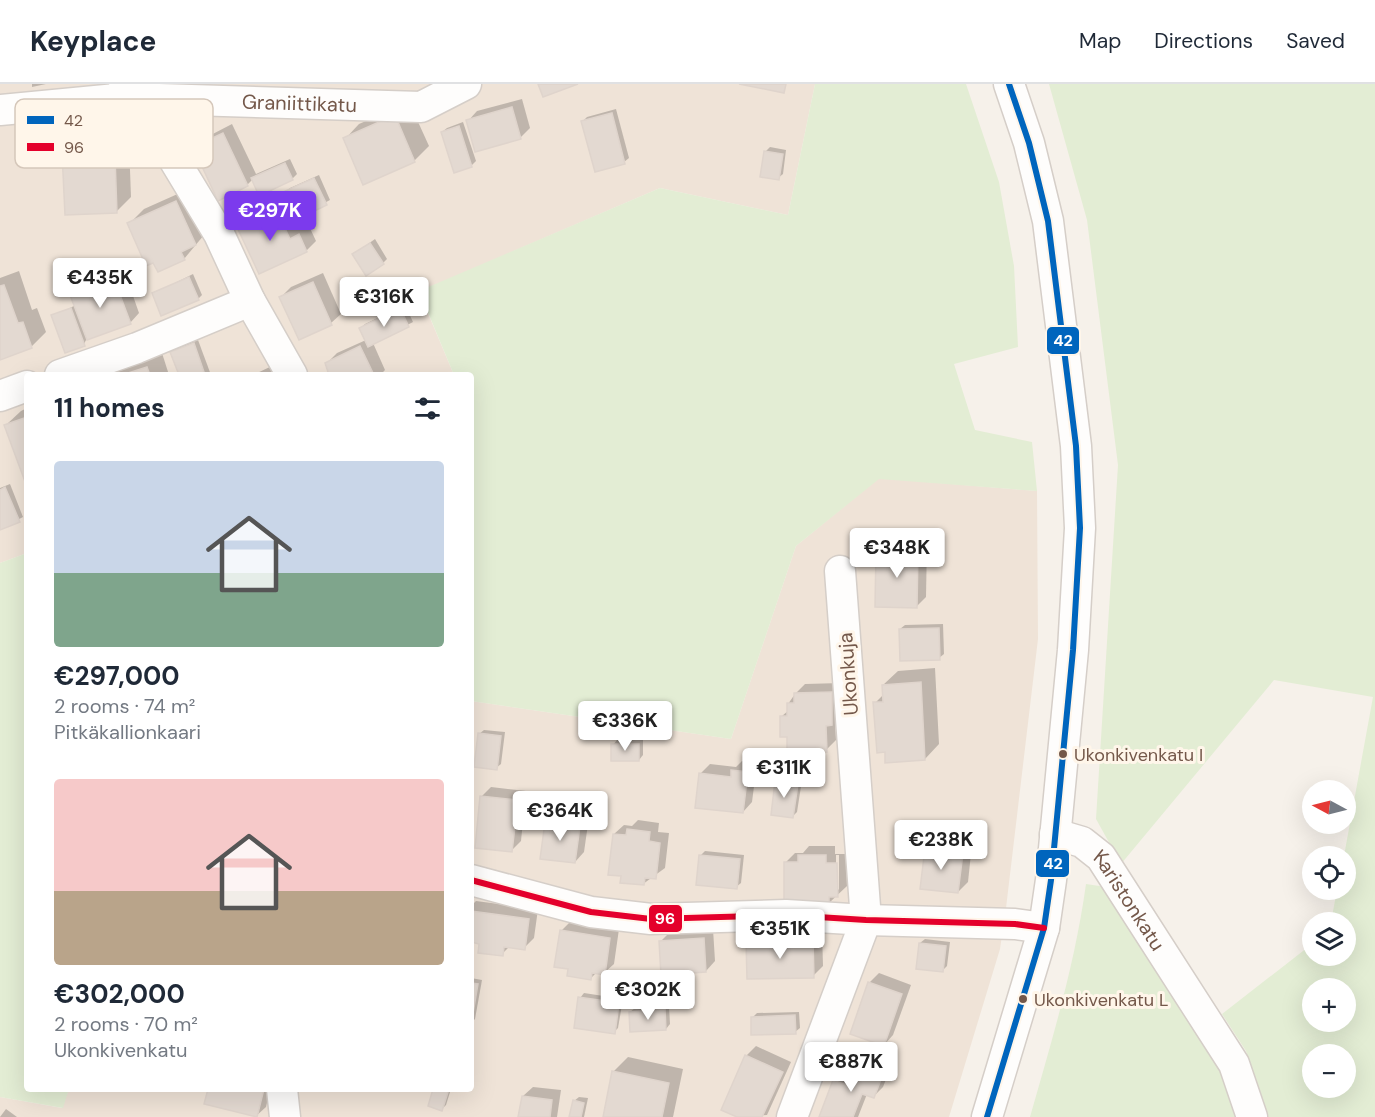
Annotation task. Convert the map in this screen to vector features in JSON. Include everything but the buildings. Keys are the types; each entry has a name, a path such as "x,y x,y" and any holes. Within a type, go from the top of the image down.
{"street":[{"name":"Graniittikatu","path":"72,99 125,91 421,107 466,84"},
{"path":"987,1117 1044,927 1073,650 1080,528 1076,446 1048,221 1029,143 1009,84"},
{"name":"Graniittikatu","path":"0,110 15,108"},
{"path":"179,168 219,234 250,302 290,372"},
{"path":"69,372 137,348 250,302"},
{"path":"0,396 24,388"},
{"name":"Ukonkuja","path":"840,571 866,921"},
{"name":"Karistonkatu","path":"1055,834 1083,843 1101,857 1234,1064 1252,1117"},
{"path":"474,881 591,912 651,920 786,915 866,921 1015,924 1044,927"},
{"path":"792,1117 866,921"},
{"path":"282,1092 285,1117"}],"shaded area":[{"path":"0,84 815,84 788,215 660,188 419,292 453,372 24,372 24,554 0,563"},
{"path":"879,478 1037,491 1038,639 1006,908 1000,949 949,1117 0,1117 0,1097 62,1108 68,1092 474,1092 474,701 731,739 796,546"}],"green space":[{"path":"815,84 966,84 999,182 1014,266 1018,347 954,364 975,430 1032,442 1037,491 879,479 796,546 731,739 474,701 474,372 453,372 419,291 660,188 788,215"},
{"path":"1049,84 1375,84 1375,1117 1267,1117 1246,1051 1222,1014 1302,952 1302,966 1356,966 1356,912 1333,912 1335,900 1356,900 1356,846 1346,846 1348,834 1356,834 1356,790 1373,697 1274,680 1121,864 1096,819 1118,465 1087,220"},
{"path":"24,554 24,1092 68,1092 63,1108 0,1097 0,563"},
{"path":"1086,884 1106,887 1222,1070 1235,1117 1030,1117 1069,973"}],"transit line":[{"name":"42","path":"987,1117 1044,928 1051,880 1073,650 1080,528 1076,446 1048,221 1029,143 1009,84"},
{"name":"96","path":"474,881 591,912 651,919 786,915 866,920 1015,924 1044,928"}],"place":[{"name":"Ukonkivenkatu I","path":"1063,754"},
{"name":"Ukonkivenkatu L","path":"1023,999"}]}
